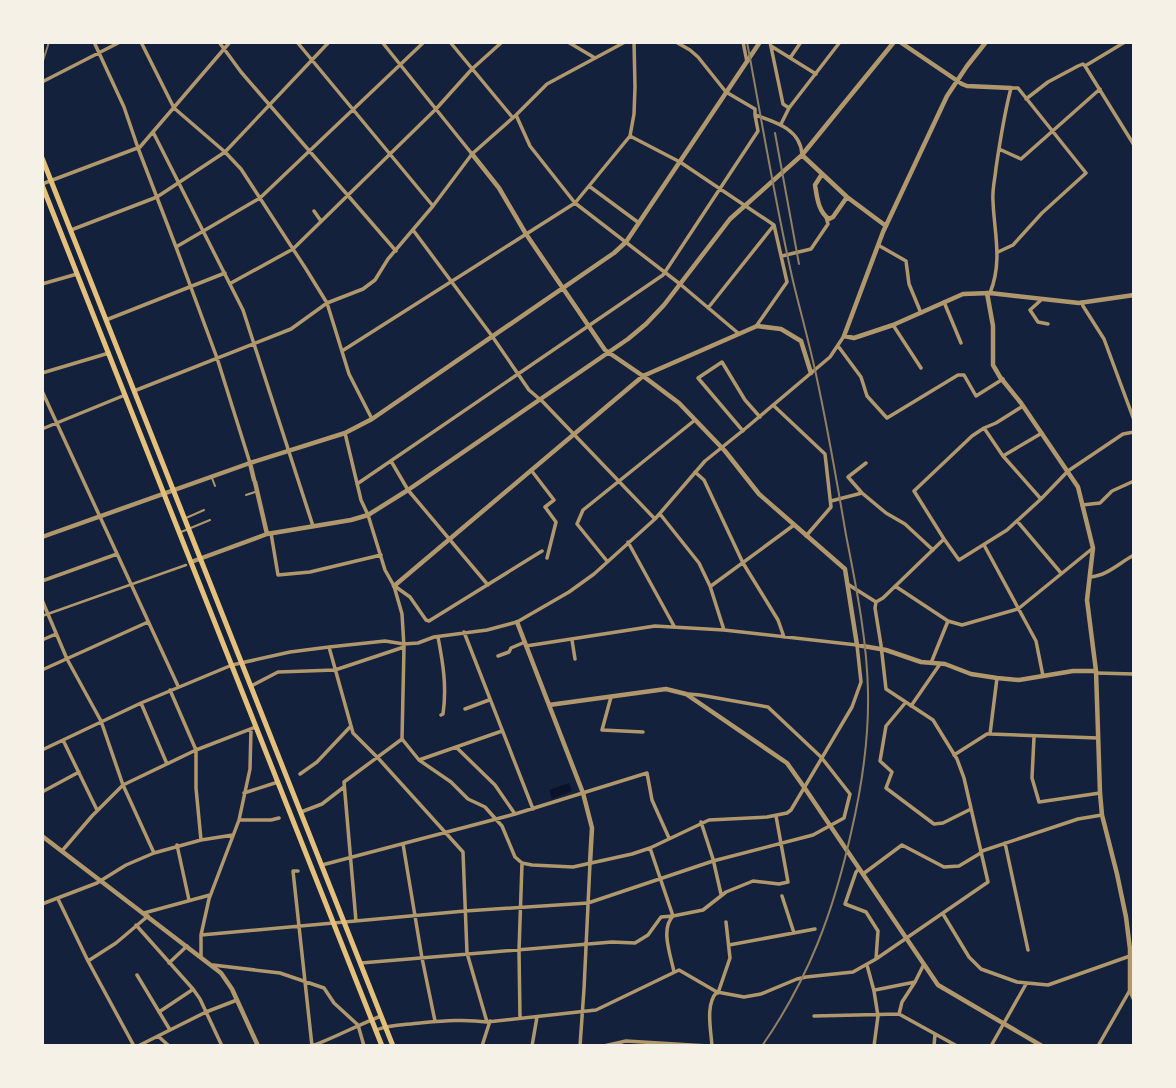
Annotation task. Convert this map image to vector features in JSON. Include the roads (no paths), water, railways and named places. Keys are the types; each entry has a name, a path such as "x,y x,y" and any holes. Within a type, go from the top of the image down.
{"highway":[{"path":"42,158 393,1046"},
{"path":"42,185 180,533 188,563 232,665 254,728 278,782 382,1046"}],"street":[{"path":"94,42 124,107 217,358 250,463 278,575 310,572 380,555"},
{"path":"42,82 120,42"},
{"path":"141,42 174,108 241,169 327,303 349,374 372,419"},
{"path":"219,42 223,50 396,251"},
{"path":"42,185 141,147 230,42"},
{"path":"297,42 433,206"},
{"path":"71,230 157,197 225,152 329,42"},
{"path":"345,433 362,502 402,614 402,740 419,760 451,782 468,799 485,807 502,826 515,858 532,865 573,867 650,848 701,822 775,816 791,810 852,707 861,682 859,645 845,569 759,494 725,451 679,403 605,350 499,188 382,42"},
{"path":"176,247 260,198 424,42"},
{"path":"450,42 515,116 530,146 575,203 666,272 738,334"},
{"path":"230,283 293,249 502,42"},
{"path":"568,42 595,58"},
{"path":"134,391 291,329 327,303 363,289 375,280 472,154 547,84 625,42"},
{"path":"342,351 575,203 630,136 636,69 634,42"},
{"path":"357,484 666,272 758,131 754,109 726,92 698,57 676,42"},
{"path":"743,42 747,62"},
{"path":"42,537 250,463 345,433 372,419 614,253 626,242 760,42"},
{"path":"790,58 801,42"},
{"path":"781,124 789,108 839,42"},
{"path":"45,615 269,534 368,515 408,490 646,324 730,219 802,155 894,42"},
{"path":"900,42 967,86 1017,88 1086,173 1041,214 1013,246 998,252"},
{"path":"251,686 278,672 335,670 404,645 517,622 594,574 654,519 705,461 830,357 844,336 886,226 947,96 986,42"},
{"path":"1026,99 1048,82 1078,66 1085,66 1125,42"},
{"path":"770,44 816,74"},
{"path":"770,44 783,104 789,108"},
{"path":"1085,66 1134,145"},
{"path":"1011,88 1003,121 992,199 998,252 989,293 993,326 993,365 1079,487 1093,548 1087,600 1096,672 1100,793 1102,815 1126,918 1130,990 1134,999"},
{"path":"999,149 1021,159 1100,89"},
{"path":"755,115 781,124 795,136 802,148 802,155 847,197 886,226"},
{"path":"153,132 243,310 313,526"},
{"path":"630,136 680,162 774,225 787,282 757,326"},
{"path":"782,256 811,249 828,224 815,185 822,174"},
{"path":"589,186 639,223"},
{"path":"826,217 833,217 847,197"},
{"path":"314,211 322,221"},
{"path":"708,308 774,225"},
{"path":"413,230 529,390 654,519"},
{"path":"878,245 906,261 909,284 921,313"},
{"path":"106,320 225,273"},
{"path":"42,285 77,274"},
{"path":"844,336 855,338 893,326 960,294 989,293 1082,302 1134,295"},
{"path":"1042,299 1030,310 1038,322 1048,324"},
{"path":"944,302 961,343"},
{"path":"1082,302 1104,339 1134,420"},
{"path":"394,586 643,376 757,326 781,329 801,341 811,373"},
{"path":"893,326 921,368"},
{"path":"838,346 861,377 867,396 887,418 958,376 964,375 976,396 1003,380"},
{"path":"42,373 108,353"},
{"path":"743,431 698,378 701,375 722,362 745,400 760,417"},
{"path":"42,391 178,686"},
{"path":"42,429 125,395"},
{"path":"773,405 825,454 834,501 806,536"},
{"path":"1023,406 972,436 914,491 959,561 1007,530 1068,471 1123,435 1134,432"},
{"path":"607,561 577,524 583,510 695,420"},
{"path":"984,428 1003,456 1041,499"},
{"path":"1003,456 1042,433"},
{"path":"391,461 408,490 488,585"},
{"path":"866,463 848,477 862,493 886,513 905,524 933,550"},
{"path":"531,470 554,500 545,507 556,522 547,558"},
{"path":"695,472 704,480 743,563 778,621 784,637"},
{"path":"1082,505 1100,503 1112,491 1134,481"},
{"path":"834,501 862,493"},
{"path":"659,513 699,563 710,586 723,630"},
{"path":"1017,521 1061,573"},
{"path":"710,586 794,525"},
{"path":"876,602 944,539"},
{"path":"628,542 675,627"},
{"path":"984,545 1036,641 1043,676"},
{"path":"895,586 948,621 962,625 1018,608 1093,548"},
{"path":"394,586 410,597 425,620 429,621 542,551"},
{"path":"42,580 117,554"},
{"path":"1090,577 1110,571 1134,555"},
{"path":"848,585 876,602"},
{"path":"42,600 45,615 101,721 153,853"},
{"path":"376,1030 386,1026 436,1021 489,1021 596,1010 679,970 718,993 744,997 761,994 797,979 853,972 988,883 964,778 954,755 933,720 886,689 879,649 876,602"},
{"path":"931,663 948,621"},
{"path":"42,670 148,622"},
{"path":"517,622 583,793 592,828 580,1046"},
{"path":"498,656 509,652 511,648 526,644 655,626 723,630 859,645 971,674 997,678 1019,680 1073,671 1134,674"},
{"path":"464,632 533,809"},
{"path":"42,640 56,634"},
{"path":"438,637 445,676 445,699 443,714 440,715"},
{"path":"572,639 575,659"},
{"path":"42,750 178,686 242,662 329,646 386,640 404,645"},
{"path":"329,646 353,733 463,852 467,953 489,1021 482,1046"},
{"path":"911,706 940,664"},
{"path":"990,734 997,678"},
{"path":"201,935 465,911 588,903 713,861 813,835 844,818 849,794 821,757 768,708 666,689 549,705"},
{"path":"170,690 196,751 201,840"},
{"path":"686,694 787,762 938,985 1042,1046"},
{"path":"611,696 602,730 643,732"},
{"path":"465,709 490,700"},
{"path":"906,702 886,726 880,761 892,772 886,788 934,824 943,823 971,809"},
{"path":"141,703 167,764"},
{"path":"300,774 317,762 350,727"},
{"path":"62,851 97,810 124,785 196,751 254,728 250,769 239,820 211,895 201,935 201,957"},
{"path":"419,760 502,731"},
{"path":"954,755 987,734 1098,738"},
{"path":"1034,737 1032,778 1039,802 1100,793"},
{"path":"63,739 97,810"},
{"path":"356,921 344,782 402,740"},
{"path":"456,747 495,785 515,814"},
{"path":"42,792 79,772"},
{"path":"322,865 533,809 647,773 652,800 668,838"},
{"path":"244,793 278,782"},
{"path":"301,812 323,804 344,787"},
{"path":"876,959 878,931 866,912 845,904 856,872 861,872 902,845 944,867 959,866 982,850 1078,819 1102,815"},
{"path":"360,963 586,944 635,943 648,935 661,917 702,910 721,895 753,881 779,884 788,882 775,816"},
{"path":"239,820 279,818"},
{"path":"701,822 721,895"},
{"path":"42,904 101,881 119,868 153,853 177,845 233,835"},
{"path":"42,836 226,978 258,1046"},
{"path":"1005,843 1028,950"},
{"path":"403,844 422,958 436,1021"},
{"path":"177,845 189,900"},
{"path":"650,848 673,916"},
{"path":"520,1017 522,863"},
{"path":"298,871 293,871 311,1046 381,1016"},
{"path":"88,961 116,943 146,914 211,895"},
{"path":"782,896 794,933"},
{"path":"57,898 88,961 136,1046 237,1000"},
{"path":"943,914 969,957 981,969 1017,982 1048,985 1130,956"},
{"path":"673,916 666,929 674,972"},
{"path":"604,1046 710,1046 711,998 718,993 730,958 726,922"},
{"path":"136,925 193,989 222,1046"},
{"path":"729,944 815,929"},
{"path":"169,963 187,946"},
{"path":"899,1014 902,1002 925,964"},
{"path":"212,965 280,973 324,988 334,1003 358,1025 364,1046"},
{"path":"867,965 878,1016 874,1046"},
{"path":"137,975 170,1030"},
{"path":"874,991 915,982"},
{"path":"991,1046 1027,983"},
{"path":"159,1012 193,989"},
{"path":"1098,1046 1130,990"},
{"path":"814,1016 899,1014 957,1046"},
{"path":"532,1046 537,1016"},
{"path":"934,1046 935,1034"},
{"path":"158,1036 169,1046"}],"lane":[{"path":"212,477 215,486"},
{"path":"246,495 257,491"},
{"path":"184,518 204,509"},
{"path":"180,533 210,520"}],"water":[{"path":"569,783 572,791 552,799 549,790"}],"railway":[{"path":"42,64 49,42"},
{"path":"747,42 786,251 829,437 866,652 868,692 866,745 861,780 836,890 806,970 779,1021 762,1046"},
{"path":"775,133 799,264"}]}
